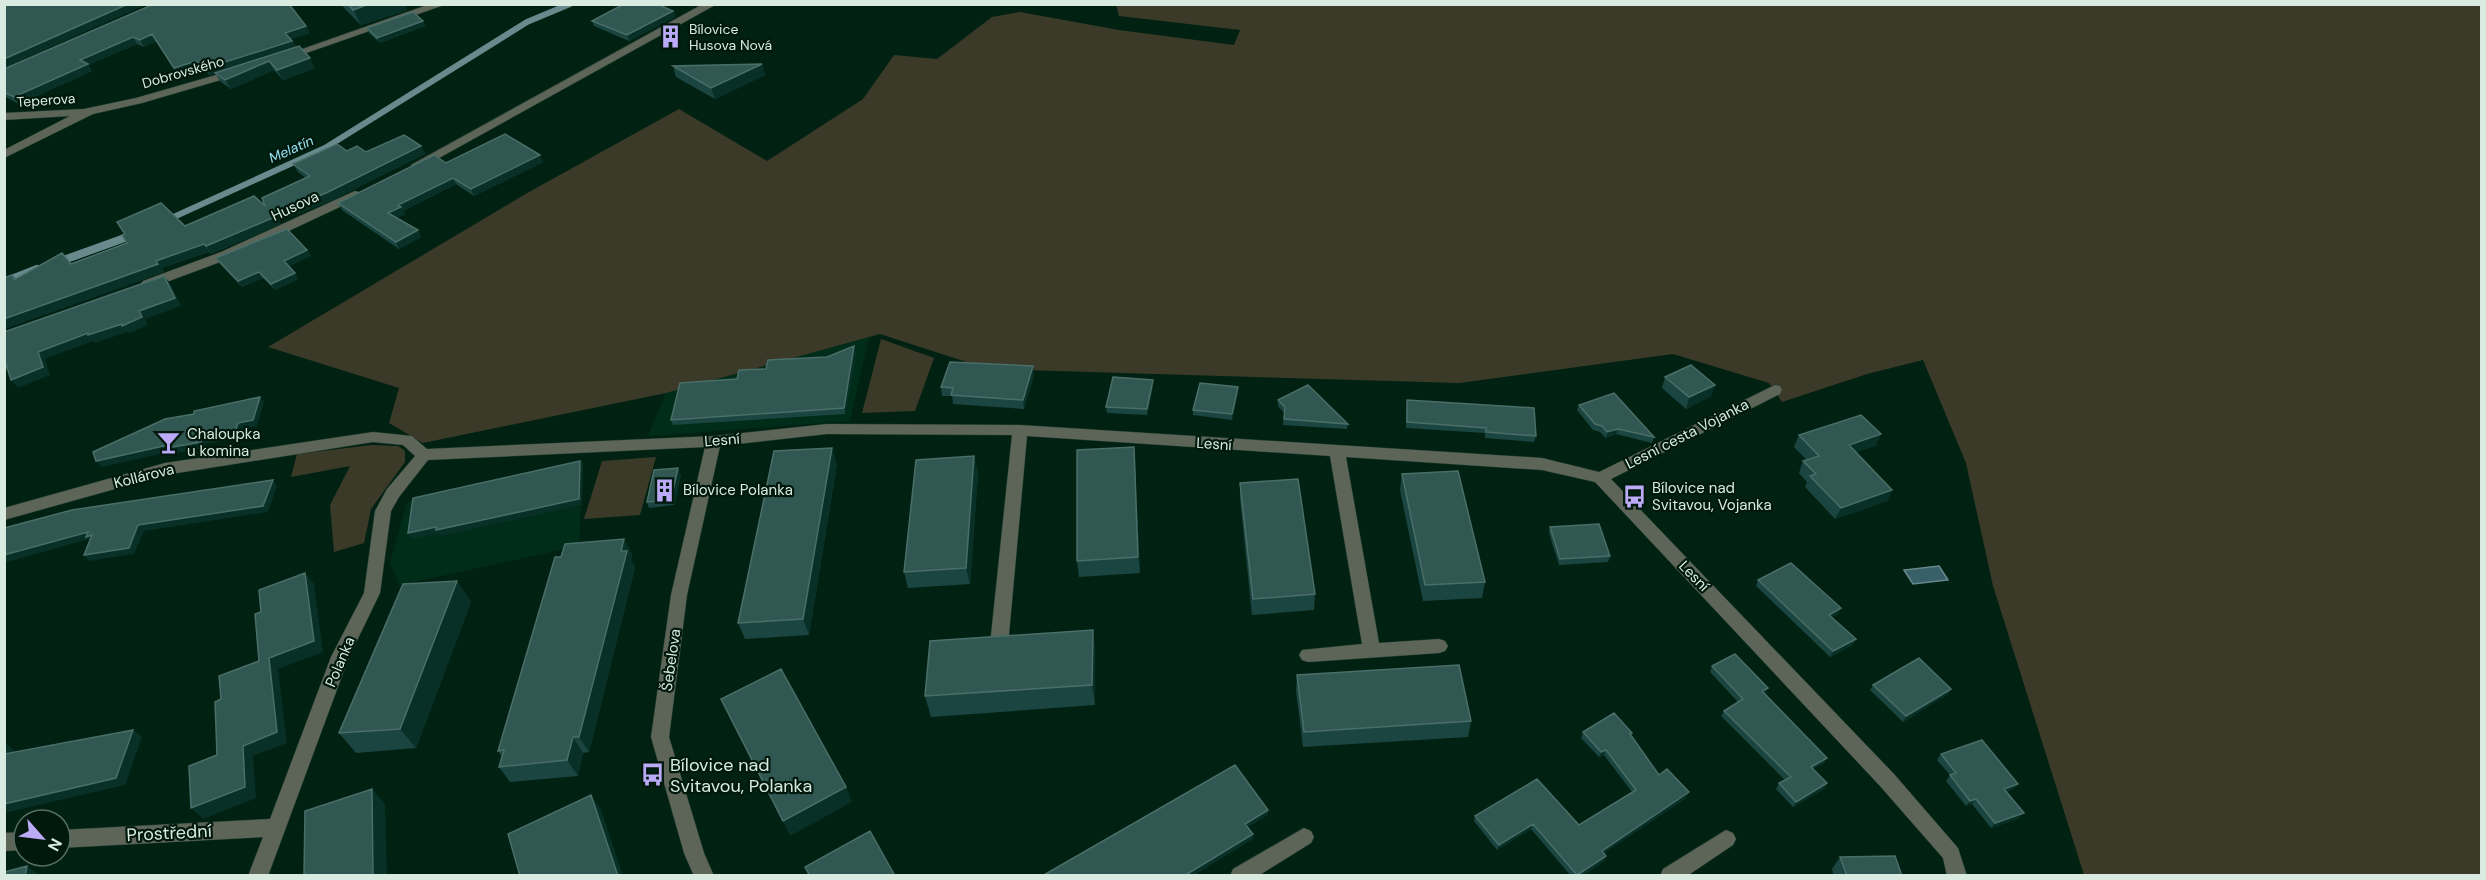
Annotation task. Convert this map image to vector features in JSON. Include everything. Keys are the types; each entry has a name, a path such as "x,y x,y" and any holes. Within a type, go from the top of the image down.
{"street":[{"path":"276,60 442,4"},
{"path":"409,169 712,4"},
{"name":"Dobrovského","path":"4,154 89,111 138,101 243,70"},
{"name":"Teperova","path":"4,117 89,111"},
{"name":"Husova","path":"135,289 264,238 367,190"},
{"name":"Lesní cesta Vojanka","path":"1600,478 1775,390"},
{"name":"Lesní","path":"424,455 714,441 827,429 1020,430 1542,464 1600,478 1887,780 1951,854 1957,876"},
{"path":"999,645 1020,430"},
{"name":"Kollárova","path":"4,514 165,469 373,437 407,440 424,455"},
{"name":"Šebelova","path":"704,876 694,853 660,737 680,595 714,441"},
{"path":"1337,451 1371,649"},
{"name":"Polanka","path":"258,876 340,657 372,593 383,511 393,493 424,455"},
{"path":"1308,655 1439,646"},
{"name":"Prostřední","path":"72,837 278,827"},
{"path":"1240,876 1304,837"},
{"path":"1670,876 1726,839"}],"shaded area":[{"path":"1116,5 2481,5 2481,875 2084,875 1993,586 1966,463 1923,360 1867,374 1782,402 1769,383 1673,354 1459,383 988,369 880,334 666,393 423,443 389,423 399,388 268,347 529,192 679,109 767,161 863,99 894,55 937,59 992,17 1020,12 1119,30 1234,45 1240,30 1119,16"},
{"path":"869,337 850,421 648,436 666,393"},
{"path":"881,339 934,358 915,411 862,413"},
{"path":"372,445 398,446 405,451 405,462 371,509 364,543 334,552 330,505 350,466 291,477 297,454"},
{"path":"656,457 640,515 584,519 602,461"},
{"path":"583,461 579,546 399,585 390,563 407,502"}],"water":[{"path":"1939,566 1948,580 1913,584 1904,570"}],"building":[{"path":"128,4 4,59 4,5"},
{"path":"154,4 289,4 306,26 285,33 292,41 206,68 196,61 174,68 152,34 140,40 133,37 80,60 88,64 14,97 4,92 4,69"},
{"path":"348,4 369,4 353,10"},
{"path":"624,4 657,4 673,11 627,35 592,21"},
{"path":"413,12 423,21 377,38 367,28"},
{"path":"299,46 310,58 277,70 269,61 225,80 215,73"},
{"path":"762,64 711,88 673,66"},
{"path":"505,134 540,155 471,189 453,178 398,205 401,207 388,213 418,230 396,242 338,203 434,155 446,163"},
{"path":"404,135 421,146 326,193 273,214 275,217 206,246 204,244 156,261 158,264 4,319 4,278 12,275 14,280 62,253 71,264 127,243 122,235 125,234 117,222 161,203 185,226 254,196 265,206 262,198 310,176 293,164 337,144 347,151 357,146 366,152"},
{"path":"287,229 307,250 284,261 295,273 271,284 259,272 238,281 216,258"},
{"path":"164,276 175,298 139,311 142,317 122,326 122,324 88,335 88,333 38,352 43,367 11,380 4,361 4,332"},
{"path":"854,346 844,408 671,420 680,383 737,379 739,370 766,369 768,360 827,357"},
{"path":"950,362 1033,366 1023,400 951,395 953,388 941,387"},
{"path":"1691,365 1715,385 1689,397 1665,377"},
{"path":"1113,377 1153,380 1147,409 1106,407"},
{"path":"1200,383 1238,387 1232,414 1193,410"},
{"path":"1308,385 1348,424 1284,419 1285,407 1278,400"},
{"path":"1614,393 1654,437 1618,429 1607,432 1602,426 1595,424 1579,405"},
{"path":"260,397 253,420 238,423 235,432 201,438 201,442 167,448 168,445 96,461 93,452 165,419"},
{"path":"1407,400 1534,408 1536,436 1486,432 1486,428 1407,422"},
{"path":"1861,415 1881,434 1849,445 1892,490 1841,508 1810,476 1816,474 1803,461 1819,456 1799,435"},
{"path":"1134,447 1138,557 1077,561 1077,450"},
{"path":"832,448 803,619 738,623 774,451"},
{"path":"974,456 966,568 904,572 916,460"},
{"path":"580,461 579,499 436,530 436,527 408,533 413,498"},
{"name":"Bílovice Polanka","path":"678,468 671,500 647,502 654,470"},
{"path":"1458,471 1485,582 1425,585 1402,474"},
{"path":"1298,479 1315,594 1253,599 1240,483"},
{"path":"273,480 263,506 138,525 129,548 84,555 92,535 86,537 88,532 4,555 4,528 72,510"},
{"path":"1599,524 1610,556 1560,559 1550,527"},
{"path":"624,539 621,551 627,551 579,737 573,737 567,760 499,767 504,750 498,751 555,557 561,557 565,544"},
{"path":"1791,563 1841,608 1829,615 1856,639 1833,651 1758,580"},
{"path":"305,573 314,641 269,658 277,732 243,746 245,787 191,808 189,766 217,755 215,702 221,699 219,676 259,661 255,614 261,612 259,590"},
{"path":"457,581 400,729 339,733 403,584"},
{"path":"1093,630 1092,685 925,696 930,641"},
{"path":"1735,654 1768,688 1762,691 1827,758 1811,767 1827,783 1796,802 1779,783 1791,777 1724,711 1743,699 1712,666"},
{"path":"1919,658 1951,689 1906,716 1873,685"},
{"path":"1459,665 1471,721 1304,732 1297,675"},
{"path":"781,669 846,787 783,821 721,699"},
{"path":"1614,713 1632,733 1630,734 1659,775 1667,769 1689,792 1602,851 1606,856 1577,875 1533,824 1499,845 1475,816 1537,779 1579,825 1636,790 1606,750 1601,752 1583,732"},
{"path":"133,730 116,778 4,804 4,754"},
{"path":"1982,740 2018,784 2004,789 2024,813 1995,823 1976,799 1970,801 1950,775 1956,773 1941,754"},
{"path":"1235,765 1268,810 1245,824 1253,834 1184,876 1042,876"},
{"path":"372,789 373,876 304,876 305,811"},
{"path":"591,795 618,876 520,876 508,834"},
{"path":"870,831 895,876 810,876 805,867"},
{"path":"1895,856 1902,876 1847,876 1840,857"},
{"path":"27,868 25,876 4,876 4,872"}],"waterway":[{"name":"Melatín","path":"167,220 325,148 527,22 570,4"},
{"name":"Melatín","path":"58,262 133,235"},
{"name":"Melatín","path":"4,282 37,269"}],"place":[{"name":"Bílovice Husova Nová","path":"671,37"},
{"name":"Chaloupka u komina","path":"169,443"},
{"name":"Bílovice Polanka","path":"665,490"},
{"name":"Bílovice nad Svitavou, Vojanka","path":"1634,497"},
{"name":"Bílovice nad Svitavou, Polanka","path":"652,775"}]}
